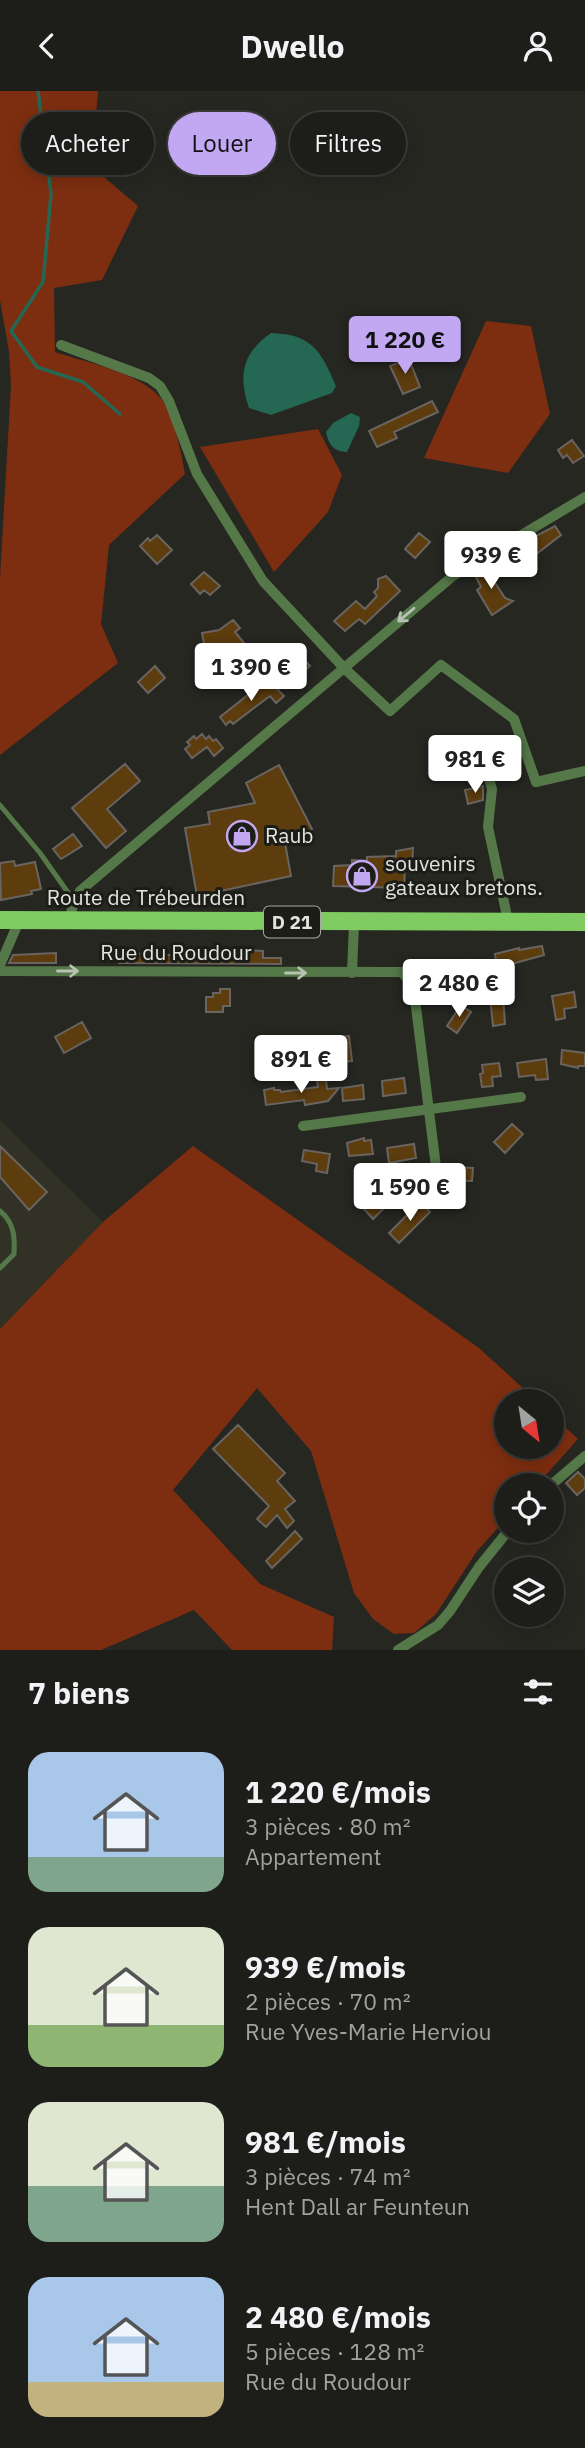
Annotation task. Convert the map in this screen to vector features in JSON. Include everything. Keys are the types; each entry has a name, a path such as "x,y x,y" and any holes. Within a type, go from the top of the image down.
{"main road":[{"name":"Route de Trébeurden","path":"8,920 585,922"}],"street":[{"path":"61,345 149,378 160,386 169,401 197,474 263,581 344,668 390,711 441,665 514,719 536,782 585,771"},
{"path":"69,921 74,901 80,891 453,576 585,497"},
{"path":"486,768 492,789 488,827 508,921"},
{"path":"0,965 16,928 8,920"},
{"path":"352,973 354,923"},
{"name":"Rue du Roudour","path":"0,971 401,972 413,983 438,1183"},
{"path":"303,1126 521,1097"},
{"path":"564,1474 585,1456"},
{"path":"398,1650 438,1625 498,1543"}],"lane":[{"path":"0,806 40,853 74,901"},
{"path":"0,1210 8,1217 15,1233 14,1254 0,1268"}],"shaded area":[{"path":"0,91 98,91 96,112 21,112 21,175 101,175 138,206 102,280 54,288 55,352 113,370 154,391 171,416 185,474 109,545 101,624 118,663 0,755 0,578 11,386 9,351 0,300"},
{"path":"486,321 531,326 550,414 508,473 424,458"},
{"path":"271,333 296,337 313,347 320,354 336,386 332,393 271,415 249,408 244,386 245,366 254,349"},
{"path":"351,413 360,417 359,426 347,452 335,449 326,432 333,423"},
{"path":"318,429 342,475 328,512 274,572 200,447"},
{"path":"0,1120 103,1222 0,1329"},
{"path":"193,1146 479,1348 524,1389 494,1389 494,1459 560,1459 548,1473 494,1473 494,1532 477,1551 436,1614 414,1633 394,1634 373,1619 354,1593 311,1451 257,1388 173,1490 260,1584 334,1617 332,1650 232,1650 194,1610 101,1650 0,1650 0,1329 103,1222"},
{"path":"564,1426 578,1439 564,1455"}],"building":[{"path":"409,359 420,387 403,394 390,366"},
{"path":"432,401 438,412 394,432 397,438 377,447 369,431"},
{"path":"572,440 584,456 573,463 567,455 563,458 558,450"},
{"path":"555,526 561,535 526,562 516,550"},
{"path":"419,533 430,542 415,558 405,549"},
{"path":"157,535 172,550 157,564 140,546 148,538 150,541"},
{"path":"491,562 493,564 486,569 505,598 513,601 492,615 477,590 481,587 474,573"},
{"path":"204,572 220,586 210,595 204,590 200,594 191,584"},
{"path":"386,576 400,591 365,624 359,619 345,631 334,621 356,601 365,609 377,596 374,592 378,588 378,579"},
{"path":"233,620 240,628 235,632 244,643 235,651 229,645 205,649 202,633 219,630"},
{"path":"302,657 310,666 294,679 285,668"},
{"path":"155,666 165,678 148,693 138,682"},
{"path":"263,683 266,687 271,683 284,696 276,703 270,696 233,724 230,721 226,725 220,717"},
{"path":"202,734 206,739 209,736 213,741 216,739 223,748 214,756 207,747 192,758 185,749 190,745 187,742"},
{"path":"125,764 140,781 107,809 126,831 106,848 72,808"},
{"name":"Raub","path":"279,765 312,829 285,843 291,876 197,896 185,828 210,824 208,812 255,803 246,783"},
{"path":"483,786 483,800 468,804 465,790"},
{"path":"73,834 82,846 61,859 53,849"},
{"path":"413,848 412,867 405,867 404,888 333,886 334,866 352,865 352,860 367,861 367,857 396,856 396,851"},
{"path":"14,861 15,866 35,862 41,889 31,891 32,894 1,900 0,863"},
{"path":"542,946 544,955 497,968 495,954"},
{"path":"229,949 263,951 263,958 281,958 281,964 119,963 119,955 199,953 200,957 218,958 218,953 229,954"},
{"path":"56,953 56,963 9,963 13,955"},
{"path":"466,960 466,963 470,963 471,972 449,976 448,963"},
{"path":"220,989 230,989 230,1006 223,1006 223,1012 206,1012 206,997 220,993"},
{"path":"574,992 576,1007 564,1009 565,1018 556,1020 552,996"},
{"path":"503,995 505,1024 493,1026 490,997"},
{"path":"461,1005 471,1012 457,1033 447,1026"},
{"path":"82,1022 91,1038 64,1053 55,1037"},
{"path":"349,1036 352,1061 343,1062 342,1051 313,1053 312,1044 318,1043 317,1039"},
{"path":"562,1050 585,1053 585,1066 578,1068 561,1064"},
{"path":"546,1059 548,1079 536,1080 535,1075 519,1077 517,1063"},
{"path":"499,1063 501,1076 492,1077 493,1086 482,1087 482,1065"},
{"path":"404,1078 406,1093 383,1096 382,1081"},
{"path":"326,1079 327,1089 339,1088 328,1101 305,1105 304,1100 266,1105 264,1090 274,1088 281,1092 318,1087 317,1080"},
{"path":"363,1085 364,1099 343,1101 342,1088"},
{"path":"512,1124 523,1134 505,1153 494,1142"},
{"path":"364,1138 364,1141 371,1140 373,1154 349,1156 347,1143"},
{"path":"414,1144 416,1158 389,1163 387,1148"},
{"path":"0,1146 47,1192 29,1210 0,1177"},
{"path":"304,1150 330,1154 327,1173 316,1171 317,1164 302,1161"},
{"path":"452,1167 473,1168 472,1181 451,1180"},
{"path":"401,1178 408,1185 373,1219 364,1209 374,1200 374,1187 381,1187 388,1180 393,1185"},
{"path":"420,1202 430,1212 399,1243 389,1233"},
{"path":"238,1425 285,1473 277,1481 295,1501 285,1509 294,1521 287,1528 277,1515 266,1527 257,1519 269,1506 213,1449"},
{"path":"578,1472 585,1479 585,1488 577,1495 566,1483"},
{"path":"295,1531 302,1539 272,1568 266,1561"}],"waterway":[{"path":"38,91 51,194 43,282 11,331 37,367 83,382 120,414"}],"place":[{"name":"Raub","path":"242,836"},
{"name":"souvenirs gateaux bretons.","path":"362,876"}]}
